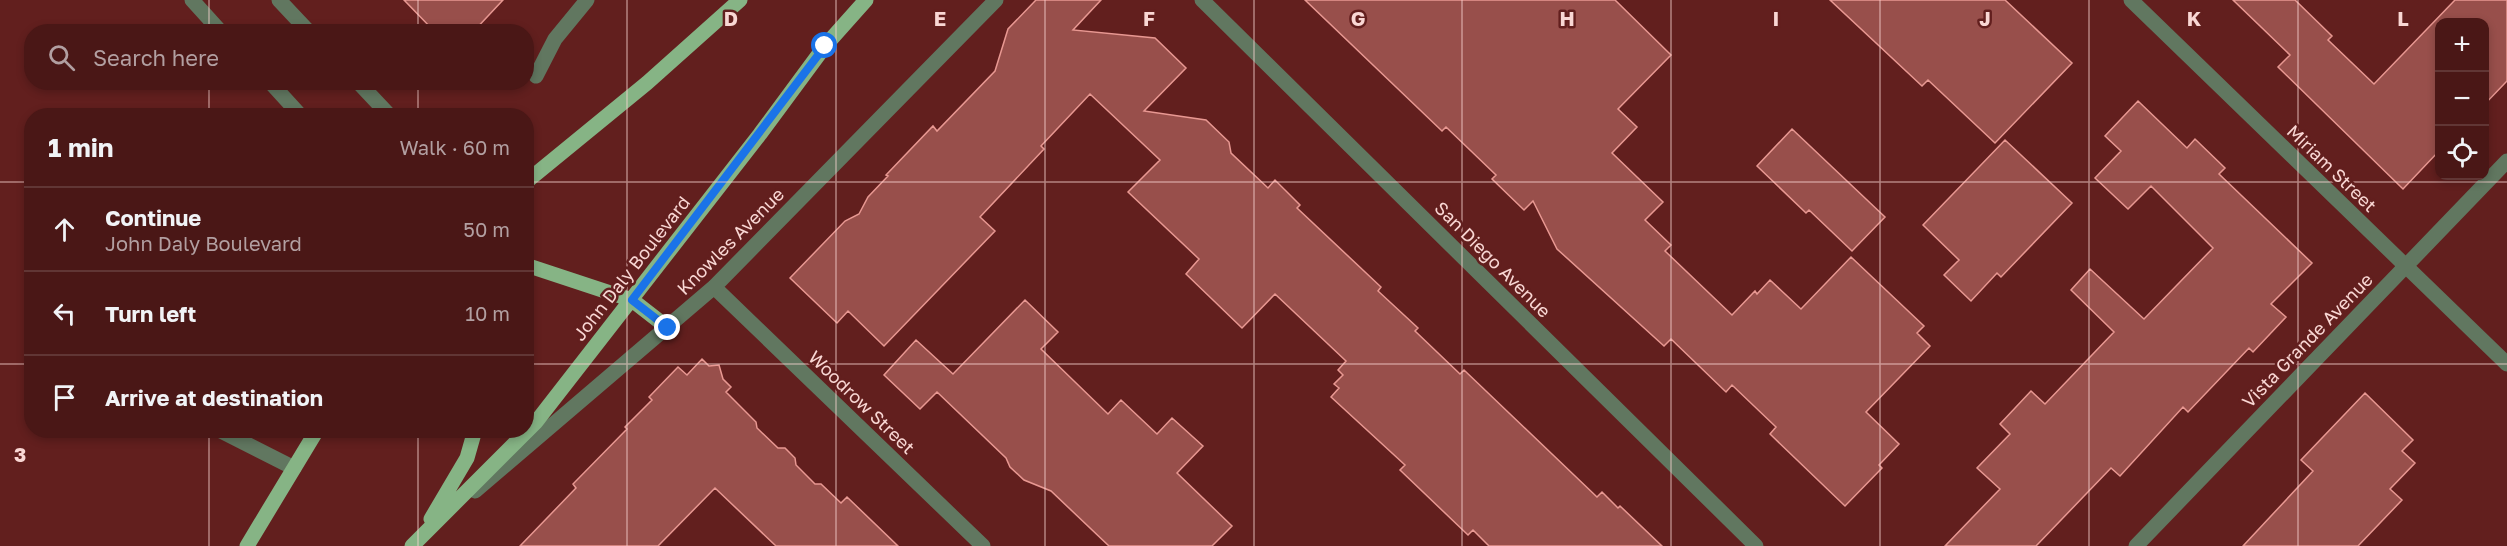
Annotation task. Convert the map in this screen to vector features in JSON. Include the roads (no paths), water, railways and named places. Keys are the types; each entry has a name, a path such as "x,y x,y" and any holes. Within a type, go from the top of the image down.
{"main road":[{"path":"534,176 646,83 740,0"},
{"name":"John Daly Boulevard","path":"534,424 632,300 825,46 866,0"},
{"path":"534,268 632,300 668,328"},
{"path":"248,546 312,438"},
{"path":"416,542 467,458 473,438"},
{"name":"John Daly Boulevard","path":"416,542 520,438"}],"street":[{"path":"192,0 214,24"},
{"path":"279,0 302,24"},
{"path":"536,76 555,39 587,0"},
{"name":"Knowles Avenue","path":"416,542 714,287 996,0"},
{"name":"San Diego Avenue","path":"1202,0 1756,546"},
{"name":"Miriam Street","path":"2131,0 2507,364"},
{"path":"277,90 294,108"},
{"path":"366,90 382,108"},
{"name":"Vista Grande Avenue","path":"2136,546 2507,160"},
{"name":"Woodrow Street","path":"714,287 983,546"},
{"path":"235,438 294,468"}]}
